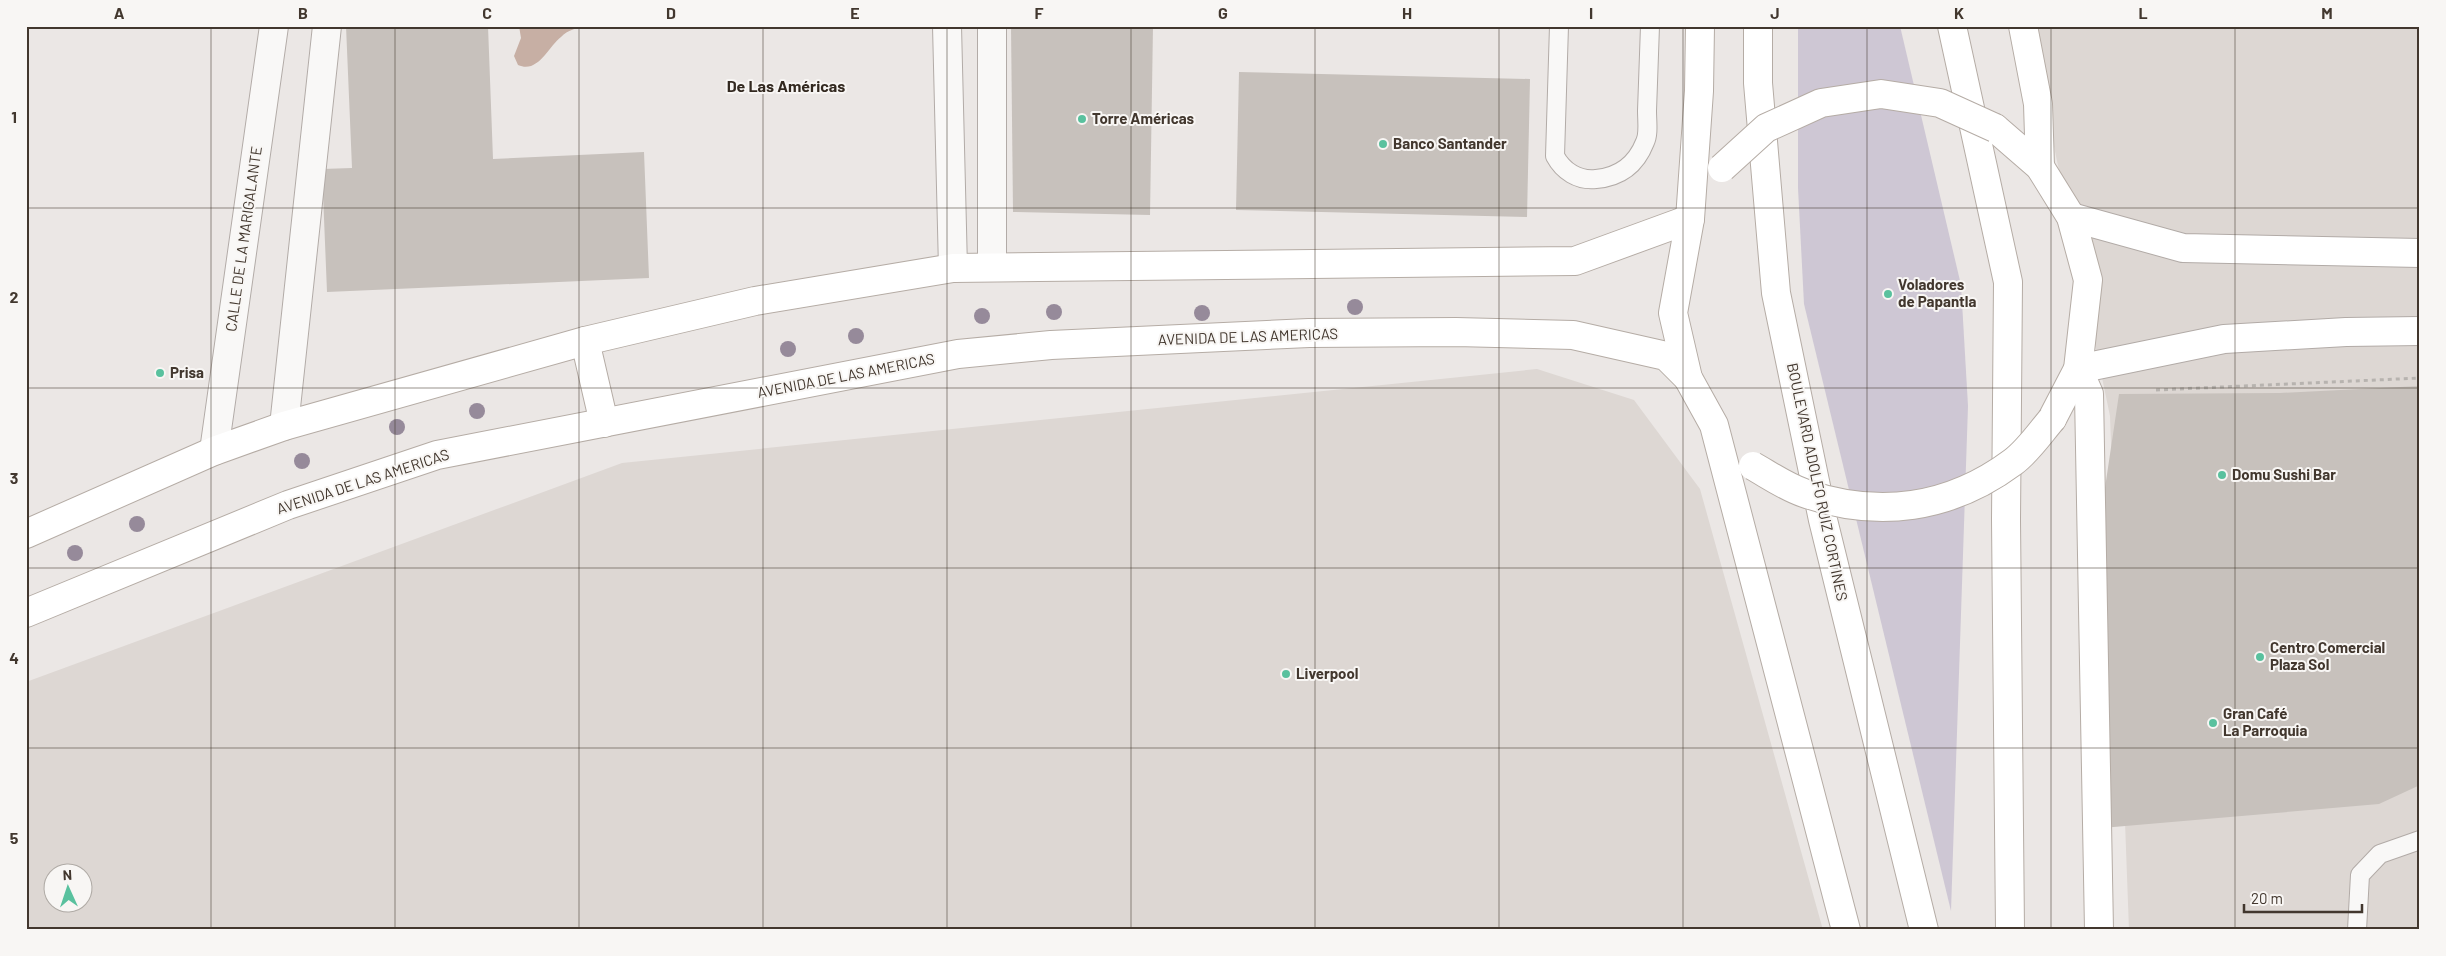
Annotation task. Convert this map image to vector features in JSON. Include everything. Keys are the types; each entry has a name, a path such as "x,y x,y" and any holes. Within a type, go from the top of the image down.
{"main road":[{"path":"1700,26 1699,91 1690,219 1673,313 1688,378 1714,426 1846,930"},
{"name":"BOULEVARD ADOLFO RUIZ CORTINES","path":"1758,26 1758,83 1776,293 1823,520 1924,930"},
{"path":"2023,26 2038,104 2040,167"},
{"path":"1955,37 2008,282 2006,520 2010,930"},
{"path":"26,534 214,451 284,426 585,341 754,301 952,268 1576,261 1690,219 1722,168 1766,128 1821,103 1881,94 1940,103 1994,128 2040,167 2071,217 2088,280 2078,369 2052,420 2014,461 1967,490 1913,506 1857,507 1802,493 1753,466 1714,426"},
{"path":"2071,217 2183,248 2420,253"},
{"name":"AVENIDA DE LAS AMERICAS","path":"26,613 288,505 428,458 958,354 1051,345 1299,334 1456,332 1573,335 1666,356 1688,378"},
{"path":"2078,369 2224,339 2346,332 2420,332"},
{"path":"585,341 604,423"},
{"path":"2078,369 2089,394 2099,930"}],"street":[{"name":"CALLE DE LA MARIGALANTE","path":"214,451 274,26"},
{"path":"284,426 327,26"},
{"path":"947,26 952,268"},
{"path":"992,26 992,267"}],"lane":[{"path":"1559,26 1555,156 1560,165 1568,172 1592,180 1609,178 1626,171 1646,140 1650,26"},
{"path":"2357,930 2360,875 2380,854 2420,840"}],"path":[{"path":"2147,391 2420,378"}],"shaded area":[{"path":"519,26 586,26 566,33 556,41 537,63 525,67 518,65 514,56 521,38"},
{"path":"1798,26 1900,26 1961,285 1968,406 1951,911 1804,304 1798,188"},
{"path":"2029,26 2420,26 2420,930 2129,930 2110,416"},
{"path":"1537,369 1634,400 1700,489 1823,930 26,930 26,682 622,463"}],"building":[{"path":"346,26 488,26 493,159 644,152 649,278 327,292 322,169 352,168"},
{"name":"Torre Américas","path":"1011,26 1153,26 1150,215 1013,212"},
{"name":"Banco Santander","path":"1239,72 1530,79 1527,217 1236,210"},
{"name":"Centro Comercial Plaza Sol","path":"2420,386 2420,785 2379,804 2102,828 2099,528 2119,394 2280,393"}],"place":[{"name":"Torre Américas","path":"1082,119"},
{"name":"Banco Santander","path":"1383,144"},
{"name":"Voladores de Papantla","path":"1888,294"},
{"name":"Prisa","path":"160,373"},
{"name":"Domu Sushi Bar","path":"2222,475"},
{"name":"Centro Comercial Plaza Sol","path":"2260,657"},
{"name":"Liverpool","path":"1286,674"},
{"name":"Gran Café La Parroquia","path":"2213,723"}],"district":[{"name":"De Las Américas","path":"786,86"}]}
